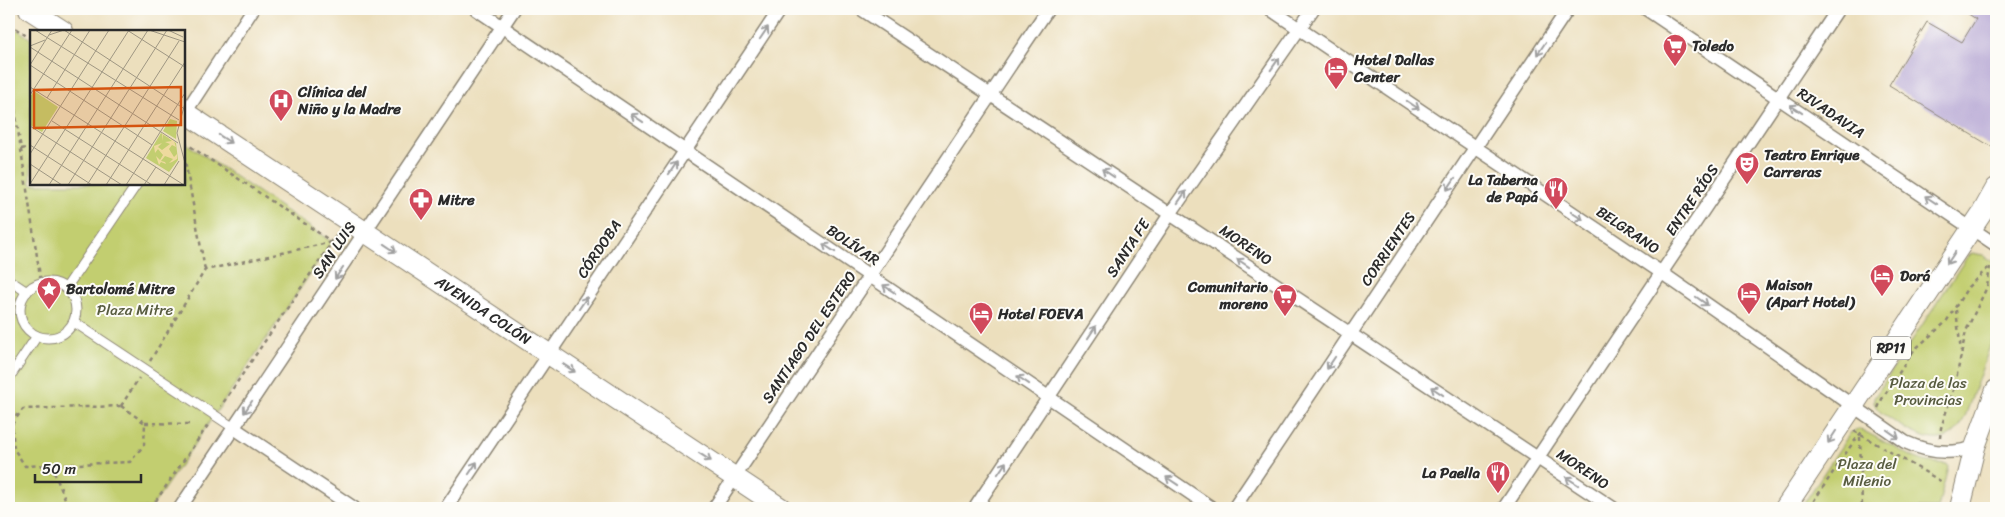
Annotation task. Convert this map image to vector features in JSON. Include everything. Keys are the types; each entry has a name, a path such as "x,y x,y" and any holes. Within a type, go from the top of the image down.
{"main road":[{"path":"29,9 60,30"},
{"name":"AVENIDA COLÓN","path":"185,114 781,508"},
{"name":"RP11","path":"1785,508 1996,188"},
{"path":"1960,508 1975,447 1996,390"}],"street":[{"path":"185,111 253,9"},
{"name":"BOLÍVAR","path":"476,9 1212,508"},
{"name":"SAN LUIS","path":"180,508 514,9"},
{"name":"CÓRDOBA","path":"446,508 780,9"},
{"name":"MORENO","path":"861,9 1613,508"},
{"name":"SANTIAGO DEL ESTERO","path":"714,508 1048,9"},
{"name":"BELGRANO","path":"1270,9 1662,273 1852,406 1912,445 1927,450 1954,452 1975,447"},
{"name":"SANTA FE","path":"975,508 1170,214 1313,9"},
{"name":"CORRIENTES","path":"1234,508 1568,9"},
{"name":"RIVADAVIA","path":"1646,9 1972,227 1996,245"},
{"name":"ENTRE RÍOS","path":"1504,508 1838,9"},
{"path":"66,288 136,185"},
{"path":"9,280 27,292"},
{"path":"50,282 66,288 76,304 74,322 69,330 54,338 37,336 29,331 21,315 21,303 27,292 41,283 50,282"},
{"path":"74,322 354,508"},
{"path":"9,378 37,336"}],"path":[{"path":"9,24 30,38"},
{"path":"9,70 41,283"},
{"path":"185,143 332,242"},
{"path":"20,149 30,147"},
{"path":"120,406 145,370 205,270 185,160"},
{"path":"205,270 332,242"},
{"path":"151,508 332,242"},
{"path":"1877,410 1882,399 1914,350 1946,322 1968,287 1990,266 1987,287 1966,331 1955,384 1941,428 1940,439"},
{"path":"1956,308 1961,355"},
{"path":"9,317 21,315"},
{"path":"145,423 144,445 130,462 25,466 14,450 12,424 23,409 120,406 145,423 190,424"},
{"path":"9,410 18,416"},
{"path":"1854,430 1944,483"},
{"path":"1809,508 1850,447 1864,430"},
{"path":"1860,435 1862,508"},
{"path":"51,465 70,508"}],"green space":[{"name":"Plaza Mitre","path":"9,24 30,38 30,185 185,185 185,143 332,242 151,508 9,508"},
{"name":"Plaza de las Provincias","path":"1972,253 1983,255 1996,264 1996,329 1960,426 1953,434 1944,438 1926,438 1906,429 1881,413 1874,403 1874,398 1965,260"},
{"name":"Plaza del Milenio","path":"1860,429 1915,458 1927,462 1947,464 1938,508 1801,508 1850,433"}],"building":[{"path":"1961,9 1996,9 1996,140 1992,147 1889,85 1927,22 1962,42 1976,19"}],"place":[{"name":"Toledo","path":"1675,67"},
{"name":"Hotel Dallas Center","path":"1336,90"},
{"name":"Clínica del Niño y la Madre","path":"281,122"},
{"name":"Teatro Enrique Carreras","path":"1747,185"},
{"name":"La Taberna de Papá","path":"1556,210"},
{"name":"Mitre","path":"421,221"},
{"name":"Dorá","path":"1882,297"},
{"name":"Bartolomé Mitre","path":"49,310"},
{"name":"Maison (Apart Hotel)","path":"1749,315"},
{"name":"Comunitario moreno","path":"1285,317"},
{"name":"Hotel FOEVA","path":"981,335"},
{"name":"La Paella","path":"1498,494"}]}
